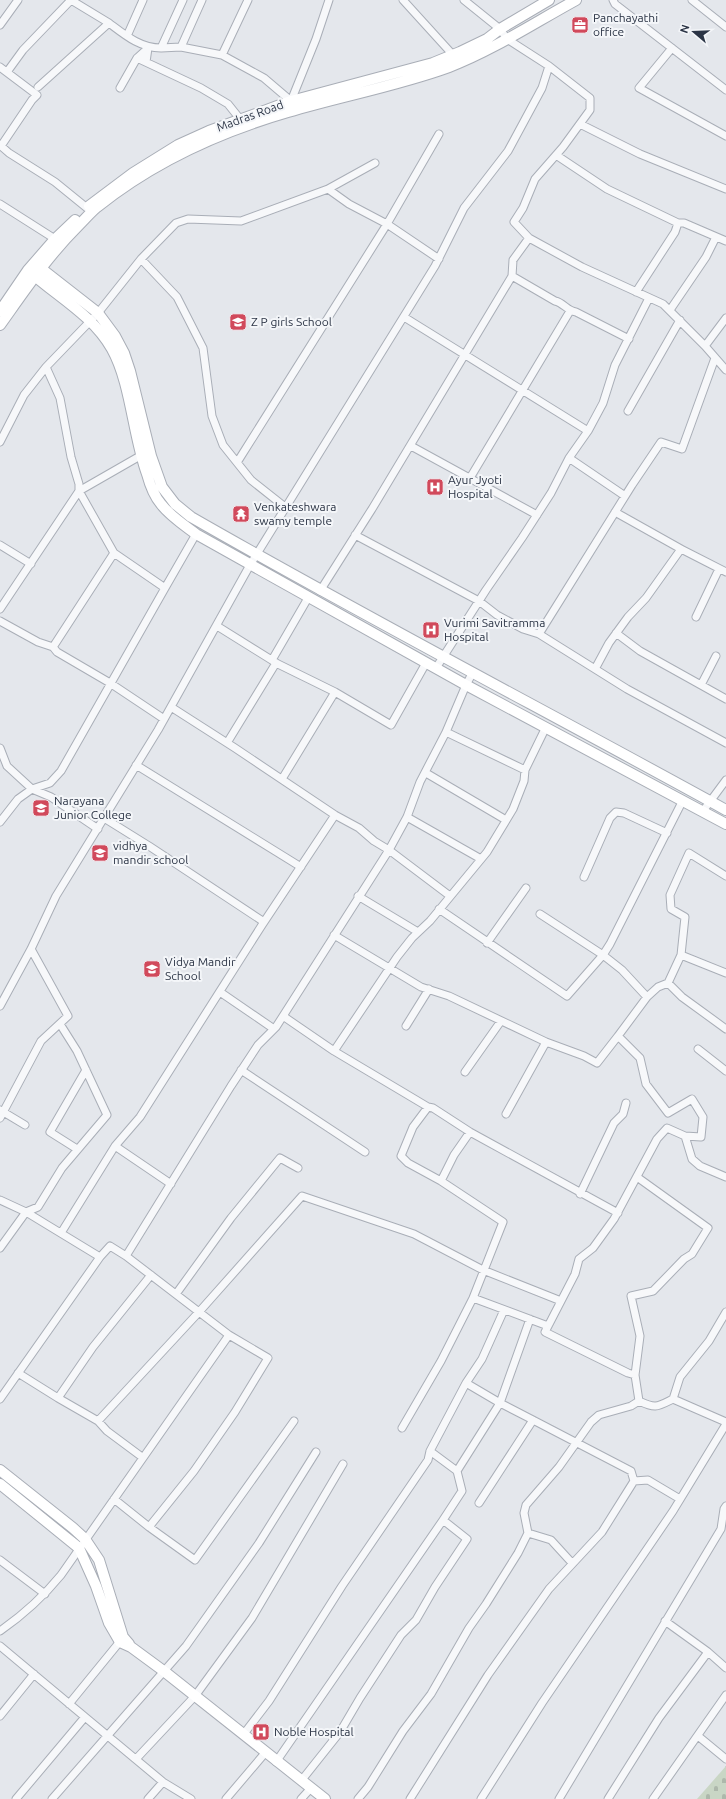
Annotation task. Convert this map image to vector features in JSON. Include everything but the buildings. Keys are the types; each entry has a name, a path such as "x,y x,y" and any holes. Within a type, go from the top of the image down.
{"main road":[{"name":"Madras Road","path":"0,311 34,269 55,239 87,208 133,173 178,144 239,123 291,101 433,63 487,38 549,0"},
{"path":"0,325 34,269 96,208 178,154 239,123 288,112 407,80 450,66 507,39 576,0"},
{"path":"34,269 95,317 115,336 124,353 151,456 162,487 175,504 190,517 320,591 473,672 726,810"},
{"path":"95,317 102,334 112,350 119,368 140,456 150,485 167,512 196,534 308,598 466,685 726,824"},
{"path":"0,1470 85,1539 99,1560 121,1639"},
{"path":"0,1484 79,1548 93,1579 109,1623 121,1639 325,1799"}],"street":[{"path":"0,25 18,0"},
{"path":"8,72 23,50 71,0 148,48 180,47 222,55 264,78 291,101 316,40 330,0"},
{"path":"127,36 143,0"},
{"path":"160,48 183,0"},
{"path":"180,47 202,0"},
{"path":"222,55 248,0"},
{"path":"403,0 452,55"},
{"path":"464,0 500,29 507,39 549,66 590,98 590,110 536,179 523,208 514,222 529,238 582,267 664,304 726,370"},
{"path":"613,0 615,4 726,90"},
{"path":"692,0 726,27"},
{"path":"38,87 109,23"},
{"path":"120,88 137,58 148,48"},
{"path":"146,62 148,48"},
{"path":"672,48 639,88 726,136"},
{"path":"137,58 201,88 228,104 239,123"},
{"path":"0,1006 31,948 56,896 164,719 250,565 439,259 464,208 508,151 542,88 549,66"},
{"path":"0,67 37,95 1,145 9,153 54,182 87,208"},
{"path":"580,124 640,154 726,189"},
{"path":"238,461 387,224 439,134"},
{"path":"556,155 607,189 678,223 684,223 726,241"},
{"path":"0,442 24,395 46,367 95,317 141,259 176,223 188,219 241,221 328,189 375,163"},
{"path":"328,189 348,204 387,224 439,259"},
{"path":"0,204 55,239"},
{"path":"636,292 674,232 678,223"},
{"path":"670,310 706,256 716,237"},
{"path":"320,591 410,446 512,276 513,260 529,238"},
{"path":"141,259 177,296 203,348 212,416 223,445 238,461 251,480 285,507"},
{"path":"512,276 555,301 560,302 570,311 576,312 629,339"},
{"path":"436,668 537,515 569,458 588,431 603,403 615,365 649,298"},
{"path":"470,478 570,311"},
{"path":"404,317 588,431"},
{"path":"705,346 726,318"},
{"path":"628,412 680,320"},
{"path":"539,634 625,496 661,442 682,449 715,358"},
{"path":"46,367 60,398 71,457 79,484 79,491 114,553 165,588"},
{"path":"410,446 537,515"},
{"path":"0,609 79,491 140,456"},
{"path":"569,458 625,496"},
{"path":"615,512 681,549 723,570 696,617"},
{"path":"0,822 18,800 32,789 50,783 61,771 196,534"},
{"path":"355,535 479,601 497,615 523,629 539,634 627,689 726,743"},
{"path":"0,545 31,564"},
{"path":"595,669 616,633 646,598 681,549"},
{"path":"53,647 114,553"},
{"path":"227,743 308,598"},
{"path":"0,620 38,642 53,647 57,652 111,684 164,719"},
{"path":"217,626 274,661 335,692 391,725 426,663"},
{"path":"616,633 640,651 726,699"},
{"path":"701,685 716,656"},
{"path":"126,1256 241,1070 258,1044 274,1029 283,1016 358,896 389,850 408,817 420,782 446,732 473,672"},
{"path":"282,779 335,692"},
{"path":"171,707 335,815 358,828 450,896"},
{"path":"334,1051 389,969 418,932 439,910 481,859 513,809 524,781 525,770 546,727"},
{"path":"446,732 525,770"},
{"path":"0,748 7,766 32,789 51,797 98,829"},
{"path":"136,766 301,867"},
{"path":"426,773 506,820"},
{"path":"703,812 726,780"},
{"path":"439,910 567,996 603,955 683,800"},
{"path":"584,877 610,818 616,812 624,813 666,834"},
{"path":"61,1233 115,1146 140,1117 264,922 335,815"},
{"path":"408,817 481,859"},
{"path":"104,818 264,922"},
{"path":"334,935 421,987 449,996 546,1042 584,1056 597,1063 646,997 658,987 668,983 681,955 685,917 671,909 670,895 688,853 726,876"},
{"path":"487,943 526,888"},
{"path":"358,896 418,932"},
{"path":"540,914 603,955 622,970 646,997"},
{"path":"25,1125 1,1113 40,1041 68,1016 31,948"},
{"path":"681,955 726,973"},
{"path":"668,983 682,998 726,1029"},
{"path":"406,1026 428,989"},
{"path":"220,992 274,1029"},
{"path":"283,1016 334,1051 433,1108 470,1132 580,1194 618,1213"},
{"path":"464,1072 501,1021"},
{"path":"0,1248 26,1212 38,1207 62,1168 107,1115 77,1051 60,1024"},
{"path":"618,1036 640,1058 646,1084 668,1113 692,1099 704,1117 701,1137 685,1136 667,1128 657,1139 618,1213 593,1248 579,1259 575,1274 545,1332 628,1373 635,1375"},
{"path":"506,1114 546,1042"},
{"path":"698,1049 726,1071"},
{"path":"77,1149 50,1132 86,1070"},
{"path":"241,1070 365,1152"},
{"path":"580,1194 614,1123 622,1114 626,1103"},
{"path":"402,1428 441,1361 473,1298 503,1222 441,1181 408,1163 401,1156 412,1127 428,1106"},
{"path":"441,1181 454,1155 470,1132"},
{"path":"685,1136 692,1159 700,1166 726,1177"},
{"path":"115,1146 171,1184"},
{"path":"176,1294 231,1218 280,1158 298,1168"},
{"path":"636,1177 708,1228 692,1254 684,1259 653,1291 631,1296 640,1336 635,1375 639,1401"},
{"path":"98,1421 199,1312 302,1196 414,1234 483,1270 561,1301"},
{"path":"0,1200 26,1212 100,1256"},
{"path":"0,1399 100,1256 110,1246 126,1256 230,1335 268,1358 235,1412 198,1465 149,1526"},
{"path":"58,1398 93,1347 151,1275"},
{"path":"473,1298 548,1326"},
{"path":"243,1735 269,1701 342,1586 428,1460 430,1451 466,1383 482,1359 504,1310"},
{"path":"639,1401 654,1407 660,1406 673,1399 680,1377 709,1341 726,1312"},
{"path":"457,1471 500,1403 530,1319"},
{"path":"0,1631 20,1617 45,1594 61,1575 142,1457 230,1335"},
{"path":"18,1373 98,1421 107,1431 142,1457"},
{"path":"466,1383 500,1403 630,1471 634,1481"},
{"path":"481,1799 542,1703 680,1499 726,1423 673,1399"},
{"path":"358,1799 403,1731 431,1694 469,1628 518,1553 528,1533 524,1513 526,1505 559,1467 576,1442 599,1415 631,1406 639,1401"},
{"path":"479,1503 533,1420"},
{"path":"114,1499 195,1560 294,1421"},
{"path":"276,1762 462,1491 457,1471 430,1451"},
{"path":"52,1799 165,1672 186,1646 220,1600 316,1452"},
{"path":"136,1759 195,1696 252,1618 343,1464"},
{"path":"634,1481 648,1480 680,1499"},
{"path":"410,1799 488,1675 548,1589 602,1532 634,1481"},
{"path":"559,1799 721,1529 724,1509 726,1506"},
{"path":"301,1781 340,1732 401,1635 416,1620 435,1587 467,1539 443,1520"},
{"path":"528,1533 552,1540 572,1563"},
{"path":"0,1560 45,1594"},
{"path":"665,1621 708,1652 726,1668"},
{"path":"69,1704 121,1639"},
{"path":"0,1646 163,1782 191,1799"},
{"path":"608,1799 659,1718 708,1652"},
{"path":"0,1716 34,1674"},
{"path":"653,1799 726,1695"},
{"path":"16,1799 85,1717"},
{"path":"698,1736 726,1759"},
{"path":"226,1799 266,1753"},
{"path":"148,1799 163,1782"},
{"path":"301,1799 311,1788"}],"green space":[{"path":"726,1766 726,1799 697,1799"}],"place":[{"name":"Panchayathi office","path":"580,25"},
{"name":"Z P girls School","path":"238,322"},
{"name":"Ayur Jyoti Hospital","path":"435,487"},
{"name":"Venkateshwara swamy temple","path":"241,514"},
{"name":"Vurimi Savitramma Hospital","path":"431,630"},
{"name":"Narayana Junior College","path":"41,808"},
{"name":"vidhya mandir school","path":"100,853"},
{"name":"Vidya Mandir School","path":"152,969"},
{"name":"Noble Hospital","path":"261,1732"}]}
